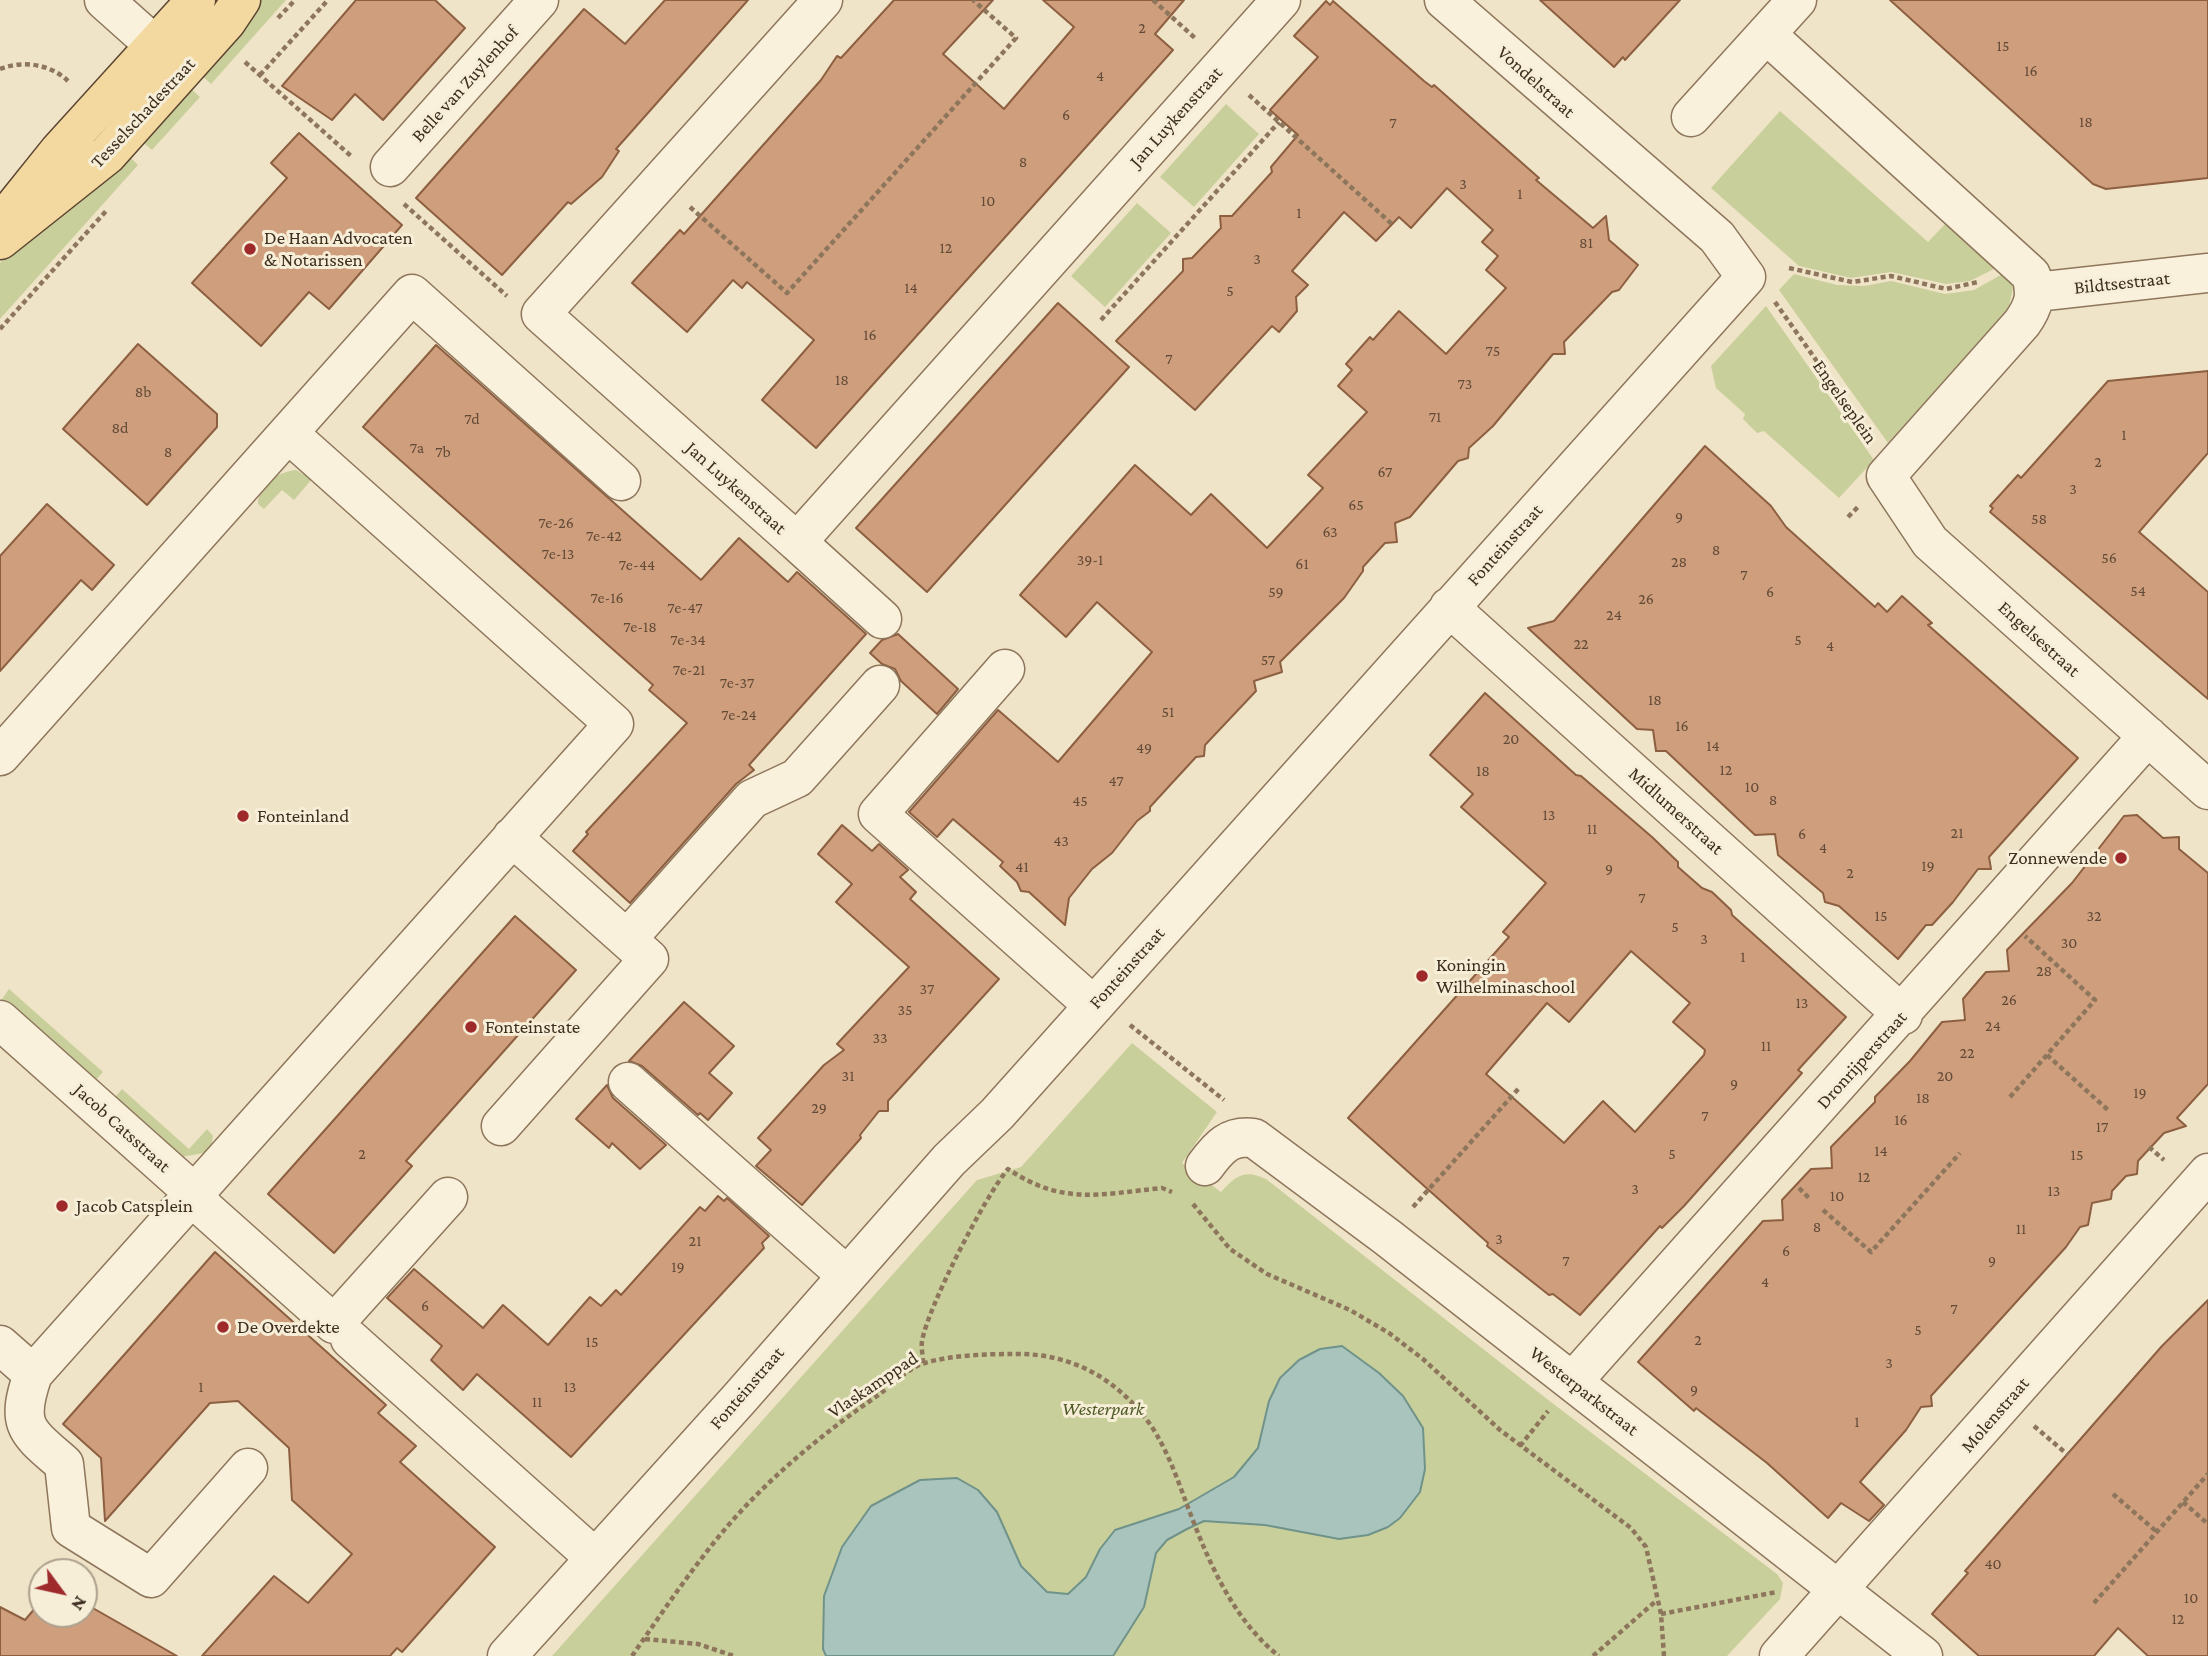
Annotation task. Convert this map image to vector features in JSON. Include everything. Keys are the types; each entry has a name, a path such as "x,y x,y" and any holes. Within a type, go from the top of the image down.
{"main road":[{"name":"Tesselschadestraat","path":"0,226 59,151 196,0"},
{"name":"Tesselschadestraat","path":"0,240 107,155 228,21 241,0"}],"street":[{"path":"104,0 183,71"},
{"name":"Belle van Zuylenhof","path":"390,167 539,0"},
{"name":"Jan Luykenstraat","path":"823,0 541,314 797,542 1281,0"},
{"name":"Vondelstraat","path":"1444,0 1717,237 1746,277"},
{"path":"1691,117 1797,0"},
{"path":"1766,34 2014,256 2031,275 2036,292 2032,309 2022,323 1886,476"},
{"name":"Bildtsestraat","path":"2036,292 2208,273"},
{"name":"Fonteinstraat","path":"507,1656 739,1399 846,1275 1094,1006 1746,277"},
{"path":"0,756 412,294 621,481"},
{"path":"248,1468 151,1578 71,1528 64,1464 30,1434 23,1415 33,1374 614,724 288,433"},
{"name":"Engelsestraat","path":"1886,476 1930,542 2208,790"},
{"path":"797,542 882,619"},
{"name":"Midlumerstraat","path":"1450,607 1903,1015"},
{"path":"1005,669 878,814 1094,1006"},
{"path":"627,939 752,799 797,778 880,685"},
{"name":"Dronrijperstraat","path":"1573,1381 1903,1015 2148,736"},
{"path":"501,1126 649,959 512,837"},
{"name":"Jacob Catsstraat","path":"0,1020 194,1193 205,1209 595,1558"},
{"path":"628,1082 846,1275"},
{"path":"1194,1180 1220,1145 1239,1136"},
{"name":"Westerparkstraat","path":"1239,1136 1254,1138 1387,1237 1923,1656"},
{"name":"Molenstraat","path":"1780,1656 2203,1188"},
{"path":"342,1332 448,1197"},
{"path":"0,1345 33,1374"}],"path":[{"path":"260,75 327,0"},
{"path":"687,204 787,293 1016,38 973,0"},
{"path":"1153,0 1224,64"},
{"path":"0,69 20,65 48,67 71,84"},
{"path":"1101,320 1279,122 1393,225"},
{"path":"1788,268 1838,281 1852,282 1891,276 1930,287 1959,289 1997,274 2014,256"},
{"name":"Engelseplein","path":"1746,277 1763,285 1881,453 1886,476"},
{"path":"2010,1097 2095,1000 2016,929"},
{"path":"1133,1027 1227,1102 1239,1136"},
{"path":"2047,1055 2109,1110"},
{"path":"1405,1216 1520,1087"},
{"path":"1823,1210 1871,1252 1960,1153"},
{"path":"923,1363 922,1341 935,1305 982,1212 1008,1169 1051,1192 1077,1196 1162,1188 1194,1180 1230,1250 1267,1274 1350,1310 1389,1333 1423,1359 1500,1430 1618,1516 1646,1547 1661,1614 1664,1656"},
{"name":"Vlaskamppad","path":"632,1656 716,1540 752,1499 789,1464 852,1413 923,1363 1040,1353 1068,1360 1102,1376 1136,1406 1170,1458 1199,1533 1244,1621 1260,1642 1279,1656"},
{"path":"2031,1423 2068,1455"},
{"path":"2094,1603 2208,1474"},
{"path":"2113,1494 2157,1532"},
{"path":"2183,1502 2208,1524"},
{"path":"1661,1614 1786,1590 1806,1566"},
{"path":"1593,1656 1657,1601"},
{"path":"644,1639 698,1644 734,1656"}],"green space":[{"path":"257,0 286,0 211,84 199,73"},
{"path":"187,85 200,97 152,150 139,139"},
{"path":"1226,104 1259,134 1194,207 1160,177"},
{"path":"1780,111 1928,242 1949,220 2000,266 1970,281 1946,284 1891,272 1851,278 1799,266 1711,188"},
{"path":"126,153 138,165 0,319 0,263 20,240"},
{"path":"1137,203 1171,233 1105,307 1071,276"},
{"path":"2006,272 2013,288 2008,311 1888,443 1779,290 1794,274 1837,285 1864,286 1891,281 1945,294 1974,290"},
{"path":"1766,306 1874,460 1839,498 1764,431 1757,433 1743,419 1745,414 1716,388 1711,366"},
{"path":"296,470 312,479 294,500 282,490 264,509 258,504 261,491 270,480 282,473"},
{"path":"9,989 103,1072 92,1084 0,1002"},
{"name":"Westerpark","path":"1132,1043 1217,1112 1182,1163 1221,1192 1241,1175 1252,1174 1266,1179 1547,1399 1777,1574 1783,1583 1780,1599 1727,1656 552,1656 977,1180 1021,1167"},
{"path":"122,1089 189,1149 207,1129 213,1136 211,1148 203,1153 182,1157 111,1102"}],"water":[{"path":"1342,1346 1379,1373 1403,1396 1423,1428 1425,1469 1420,1492 1400,1518 1388,1527 1368,1535 1339,1539 1265,1525 1204,1521 1167,1540 1156,1553 1144,1607 1113,1656 826,1656 823,1649 824,1596 842,1547 871,1506 920,1480 957,1478 978,1490 997,1512 1021,1566 1047,1592 1068,1594 1086,1577 1100,1549 1115,1530 1179,1509 1234,1477 1258,1448 1269,1401 1280,1378 1299,1360 1320,1349"}],"building":[{"path":"356,0 435,0 465,28 383,120 355,94 332,120 282,86"},
{"path":"665,0 748,0 616,149 619,151 602,177 571,204 568,202 502,275 416,198 584,9 625,44"},
{"path":"894,0 993,0 943,54 1004,109 1074,27 1043,0 1184,0 1155,34 1173,50 816,448 762,400 814,340 747,282 742,288 733,280 687,332 632,283 680,230 684,234 821,80 837,56 841,58"},
{"path":"1540,0 1680,0 1625,60 1623,57 1614,67"},
{"path":"1890,0 2208,0 2208,178 2106,189 2093,184"},
{"path":"1326,1 1330,5 1333,1 1424,81 1432,87 1434,85 1539,178 1536,180 1593,228 1606,216 1609,240 1638,265 1619,290 1612,292 1564,342 1565,354 1553,354 1493,426 1469,448 1468,458 1458,461 1410,517 1395,523 1397,542 1385,543 1363,567 1344,598 1280,662 1282,672 1254,681 1256,691 1205,745 1204,756 1196,757 1150,807 1150,811 1137,821 1112,853 1092,869 1069,898 1065,925 1029,892 1021,891 1017,882 1000,866 1003,862 953,819 937,837 909,812 998,710 1058,762 1152,652 1097,602 1066,637 1020,595 1135,465 1191,515 1211,494 1267,548 1323,488 1308,475 1367,412 1338,386 1352,370 1346,364 1370,337 1373,340 1399,311 1446,354 1506,288 1486,270 1498,256 1482,242 1493,230 1447,188 1411,228 1399,217 1376,241 1344,212 1292,271 1308,285 1296,297 1297,311 1279,332 1272,326 1195,410 1116,341 1183,271 1183,259 1192,258 1221,228 1220,216 1232,216 1272,172 1271,167 1298,135 1270,110 1318,57 1294,36"},
{"path":"299,133 402,225 329,309 309,292 261,346 192,283 287,178 271,163"},
{"path":"1058,303 1129,367 927,592 856,528"},
{"path":"138,344 217,414 217,427 147,505 63,429"},
{"path":"436,345 701,580 739,538 788,582 797,572 866,634 749,765 754,770 736,784 630,903 573,851 588,834 586,832 687,723 649,690 653,685 363,427"},
{"path":"2208,371 2208,453 2139,532 2208,592 2208,699 1990,512 1993,508 1990,506 2018,475 2021,478 2108,381"},
{"path":"1705,446 1771,506 1786,527 1875,607 1878,603 1887,612 1902,596 1932,623 1928,625 2078,758 1989,857 1991,869 1978,869 1953,902 1932,925 1926,925 1898,959 1839,906 1825,902 1823,893 1778,855 1775,834 1755,835 1666,751 1656,751 1653,730 1637,729 1528,628 1554,621"},
{"path":"47,504 114,565 92,590 81,580 0,671 0,556"},
{"path":"898,634 958,689 937,714 901,681 895,669 882,664 870,653 882,640"},
{"path":"1485,693 1576,775 1581,776 1652,837 1678,862 1678,867 1702,888 1712,892 1731,910 1732,915 1846,1017 1798,1070 1802,1073 1684,1206 1662,1228 1660,1226 1580,1315 1553,1294 1549,1295 1487,1246 1488,1243 1348,1118 1509,937 1503,932 1546,883 1461,807 1473,794 1430,755","holes":["1631,951 1690,1003 1673,1022 1705,1050 1704,1055 1635,1132 1603,1101 1564,1143 1486,1074 1547,1003 1569,1022"]},
{"path":"2137,815 2163,838 2179,837 2179,849 2208,873 2208,1084 2177,1118 2186,1126 2164,1133 2138,1161 2137,1174 2126,1176 2112,1191 2111,1199 2092,1203 2088,1225 2080,1227 2066,1247 1931,1396 1932,1406 1921,1407 1906,1430 1860,1482 1884,1505 1869,1521 1841,1503 1828,1518 1767,1463 1696,1408 1694,1411 1638,1362 1763,1221 1783,1220 1782,1200 1811,1169 1832,1168 1831,1147 1875,1102 1875,1097 1910,1061 1942,1022 1965,1020 1963,999 1986,972 2009,971 2007,950 2072,883 2124,816"},
{"path":"842,825 872,851 879,844 908,870 900,877 916,892 910,899 999,979 888,1101 888,1111 879,1111 860,1135 861,1138 802,1205 756,1166 771,1150 758,1138 824,1065 844,1050 837,1044 909,967 836,902 852,884 818,854"},
{"path":"515,916 576,970 406,1161 412,1166 334,1253 268,1194"},
{"path":"684,1002 734,1046 709,1073 732,1093 708,1120 700,1113 698,1115 642,1066 629,1061"},
{"path":"607,1085 613,1098 666,1145 640,1169 612,1143 609,1148 576,1119"},
{"path":"718,1196 724,1201 727,1198 769,1236 762,1243 764,1248 571,1457 477,1374 463,1390 431,1360 442,1346 387,1298 414,1269 483,1328 503,1305 548,1345 590,1297 601,1306 616,1290 621,1295 700,1207 705,1211"},
{"path":"215,1252 386,1405 378,1413 416,1446 400,1462 495,1547 402,1652 397,1648 390,1656 202,1656 274,1576 308,1603 352,1554 292,1500 289,1448 238,1401 210,1403 105,1521 101,1458 63,1424"},
{"path":"2208,1300 2208,1656 2148,1656 2118,1628 2094,1656 1979,1656 1932,1614 1968,1573 1965,1571 2162,1346"},
{"path":"0,1607 25,1620 28,1616 28,1628 98,1628 98,1611 177,1656 0,1656"}],"place":[{"name":"De Haan Advocaten & Notarissen","path":"250,249"},
{"name":"Fonteinland","path":"243,816"},
{"name":"Zonnewende","path":"2121,858"},
{"name":"Koningin Wilhelminaschool","path":"1422,976"},
{"name":"Fonteinstate","path":"471,1027"},
{"name":"Jacob Catsplein","path":"62,1206"},
{"name":"De Overdekte","path":"223,1327"}]}
